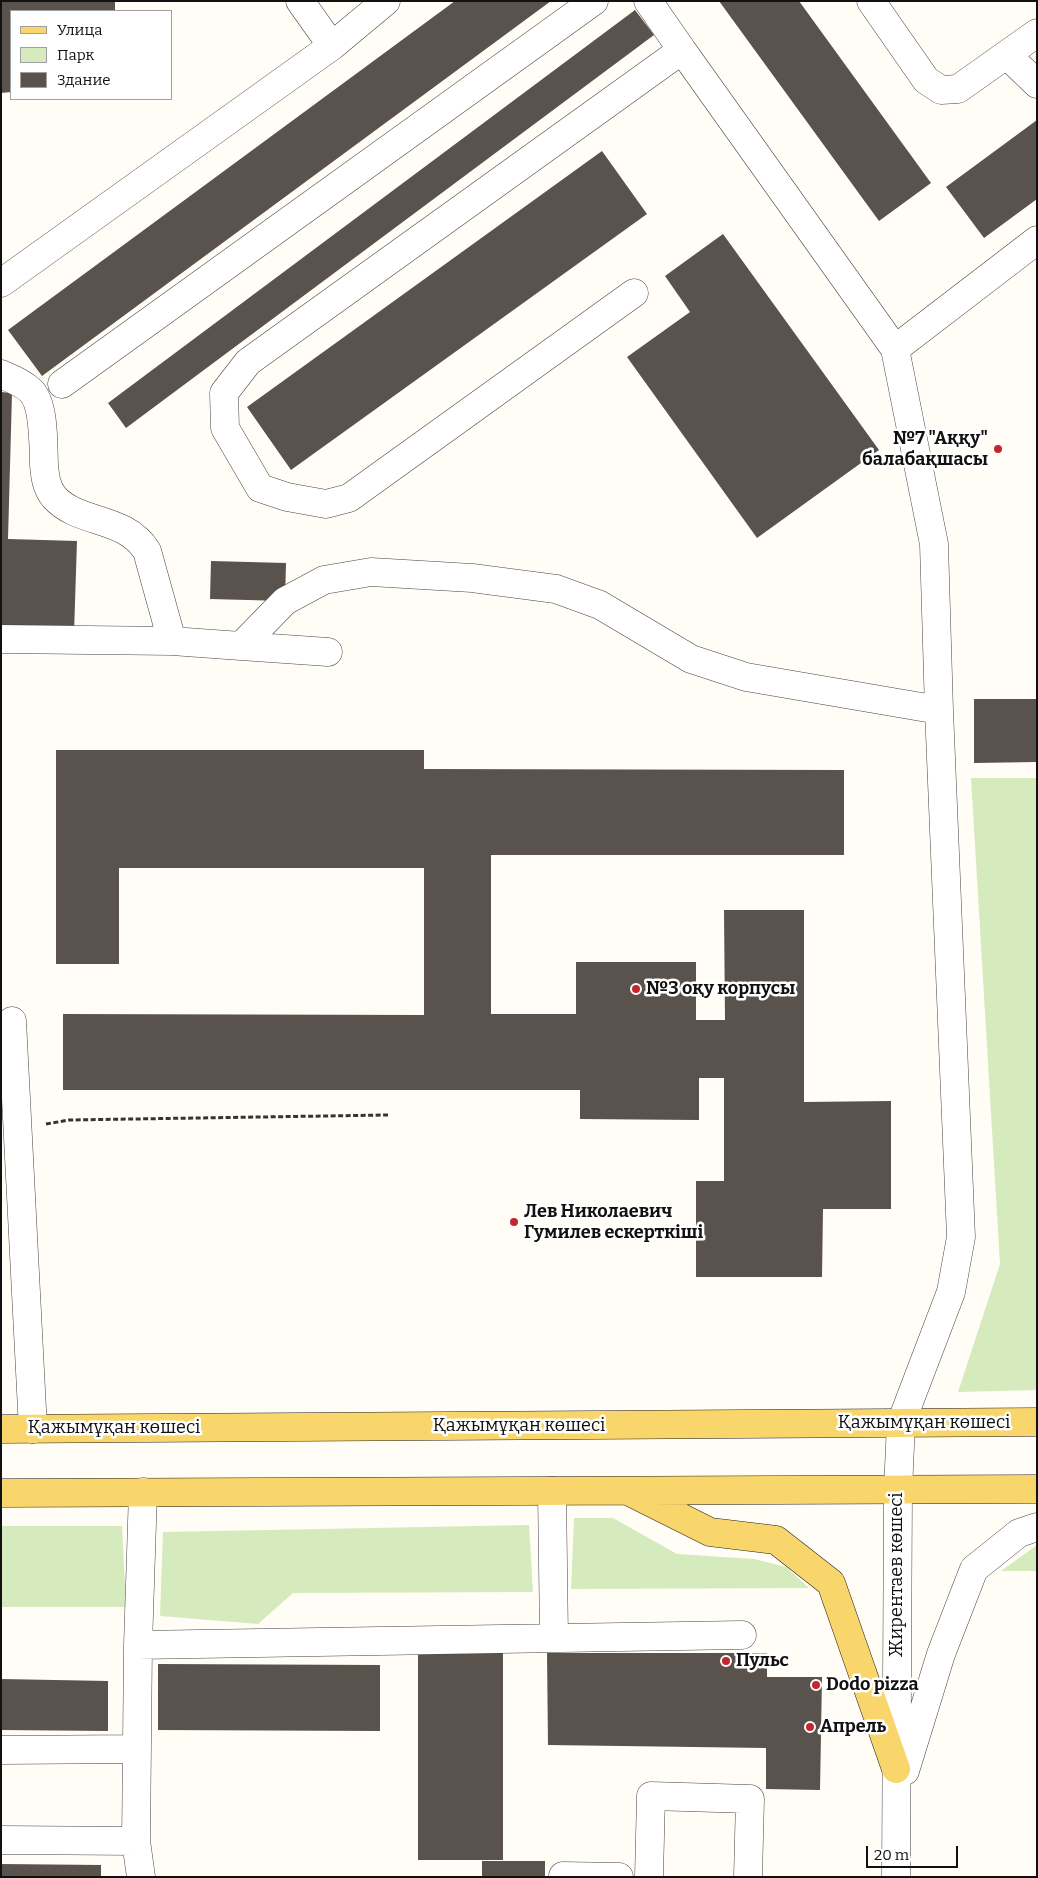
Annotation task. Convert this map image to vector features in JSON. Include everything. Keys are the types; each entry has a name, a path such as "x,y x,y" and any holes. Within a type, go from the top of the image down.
{"main road":[{"name":"Қажымұқан көшесі","path":"1,1429 1037,1422"},
{"path":"1,1492 1037,1489"},
{"path":"628,1491 710,1532 776,1540 831,1583 896,1769"}],"street":[{"path":"300,1 332,46"},
{"path":"1,283 332,46 386,1"},
{"path":"62,384 594,1"},
{"path":"648,1 895,349 1037,240"},
{"path":"871,1 926,80 941,90 958,90 1037,33"},
{"path":"634,293 349,498 326,504 287,497 260,488 225,428 224,393 248,362 682,50"},
{"path":"1007,55 1037,84"},
{"name":"Жирентаев көшесі","path":"895,349 934,544 960,1237 950,1292 901,1423 898,1490 896,1877"},
{"path":"1,374 20,383 32,392 39,406 46,481 54,496 71,510 125,530 139,539 147,551 172,641"},
{"path":"241,646 285,601 324,580 371,572 472,578 556,589 600,605 691,659 746,677 939,710"},
{"path":"1,639 172,641 328,652"},
{"path":"12,1021 33,1429"},
{"path":"552,1491 554,1638"},
{"path":"141,1877 136,1841 136,1749 143,1492"},
{"path":"896,1801 941,1654 974,1569 1019,1533 1037,1527"},
{"path":"138,1645 742,1635"},
{"path":"1,1750 136,1749"},
{"path":"649,1877 651,1796 750,1799 748,1877"},
{"path":"1,1840 136,1841"},
{"path":"563,1876 620,1877"}],"path":[{"path":"17,1128 69,1120 388,1115"}],"green space":[{"path":"971,778 1037,778 1037,1390 958,1392 1000,1264"},
{"path":"574,1518 613,1518 677,1554 754,1559 786,1567 809,1588 571,1589"},
{"path":"529,1525 533,1592 293,1593 258,1624 160,1616 163,1532"},
{"path":"1,1526 122,1526 126,1607 1,1607"},
{"path":"1037,1545 1037,1571 1001,1571"}],"building":[{"path":"1,1 115,1 115,10 10,10 10,92 1,93"},
{"path":"455,1 551,1 42,376 8,330"},
{"path":"719,1 799,1 931,183 879,221"},
{"path":"635,10 654,35 126,428 108,403"},
{"path":"1037,120 1037,199 984,238 946,187"},
{"path":"602,151 647,214 291,470 247,407"},
{"path":"723,234 879,450 757,538 627,357 690,312 665,276"},
{"path":"1,392 12,393 8,539 77,541 74,633 1,630"},
{"path":"211,561 286,563 285,601 210,599"},
{"path":"974,699 1037,699 1037,762 974,763"},
{"name":"№3 оқу корпусы","path":"56,750 424,750 424,769 844,770 844,855 491,855 491,1014 576,1014 576,962 696,962 696,1020 725,1020 724,910 804,910 804,1102 891,1101 891,1209 823,1209 822,1277 696,1277 696,1181 724,1181 724,1078 699,1078 699,1120 580,1119 580,1090 63,1090 63,1014 424,1015 424,868 119,868 119,964 56,964"},
{"path":"503,1651 503,1860 418,1860 418,1652"},
{"path":"547,1653 767,1653 767,1677 822,1677 820,1790 766,1789 766,1748 548,1745"},
{"path":"158,1664 380,1665 380,1731 158,1730"},
{"path":"1,1679 108,1681 108,1731 1,1730"},
{"path":"482,1861 545,1861 545,1877 482,1877"},
{"path":"1,1864 101,1865 101,1877 1,1877"}],"place":[{"name":"№7 \"Аққу\" балабақшасы","path":"998,449"},
{"name":"№3 оқу корпусы","path":"636,989"},
{"name":"Лев Николаевич Гумилев ескерткіші","path":"514,1222"},
{"name":"Пульс","path":"726,1661"},
{"name":"Dodo pizza","path":"816,1685"},
{"name":"Апрель","path":"810,1727"}]}
